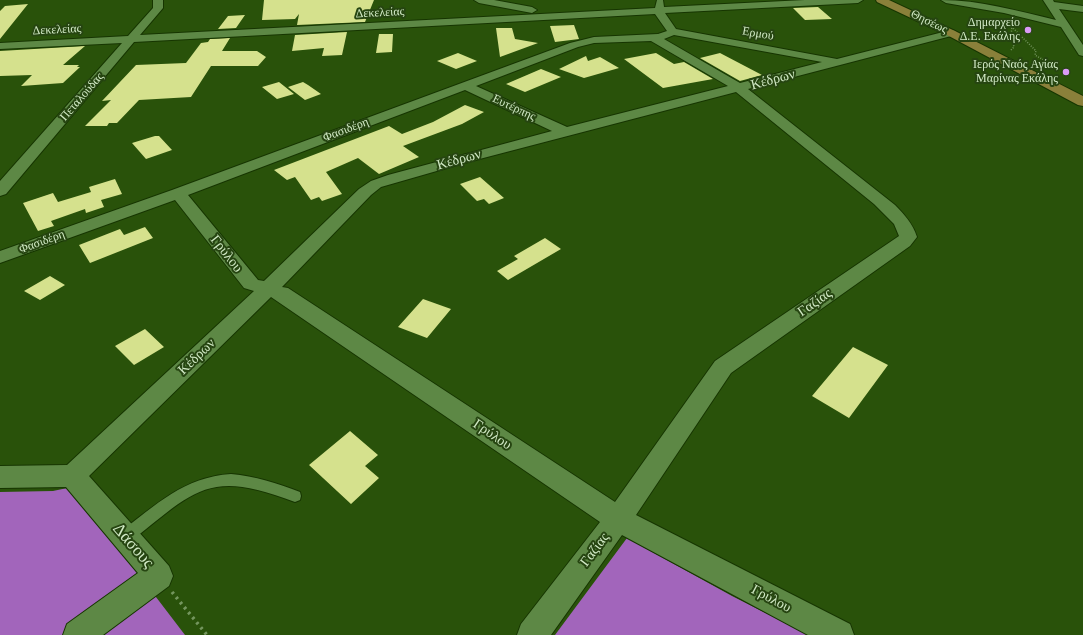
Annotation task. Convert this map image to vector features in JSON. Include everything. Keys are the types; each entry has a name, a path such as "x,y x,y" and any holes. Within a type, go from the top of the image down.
{"main road":[{"name":"Θησέως","path":"881,0 951,33 1083,102"}],"street":[{"name":"Πεταλούδας","path":"0,191 158,8 158,0"},
{"path":"478,0 562,16"},
{"name":"Δεκελείας","path":"0,46 615,14 659,6 858,0"},
{"path":"946,0 1004,10 1083,33"},
{"path":"972,0 1083,9"},
{"path":"602,4 615,14"},
{"path":"659,6 673,32"},
{"path":"1052,6 1083,53"},
{"name":"Φασιδέρη","path":"0,257 178,193 574,45 594,40 665,36 673,32"},
{"name":"Ερμού","path":"673,32 839,62"},
{"name":"Κέδρων","path":"72,476 268,289 365,192 376,184 393,178 563,132 951,33"},
{"name":"Γαζίας","path":"532,635 618,519 724,367 908,238 908,232 897,217 880,201 739,88 653,37"},
{"name":"Ευτέρπης","path":"464,85 563,132"},
{"name":"Γρύλου","path":"178,193 247,280 254,285 281,293 618,519 839,635"},
{"path":"0,477 72,476"},
{"name":"Δάσους","path":"72,476 160,576 78,635"}],"lane":[{"path":"125,537 192,488 208,483 236,479 274,486 296,496"}],"path":[{"path":"1013,65 1013,60 1010,54 1014,47 1011,36 1012,27 1036,51 1035,56 1049,63 1047,75"},
{"path":"160,576 207,635"}],"shaded area":[{"path":"72,487 185,635 0,635 0,492 53,491"},
{"path":"627,538 732,596 809,635 555,635"}],"building":[{"path":"264,0 374,0 365,22 297,25 299,14 295,19 262,20"},
{"path":"28,4 0,39 0,11 5,6"},
{"path":"818,7 832,19 805,20 793,8"},
{"path":"245,15 236,28 218,29 228,16"},
{"path":"574,25 579,39 555,42 550,26"},
{"path":"496,28 512,28 515,39 538,43 500,57"},
{"path":"347,32 342,55 322,56 324,48 292,51 295,35"},
{"path":"379,34 393,34 392,52 376,53"},
{"path":"230,38 222,51 257,51 266,57 258,66 211,66 191,97 139,100 117,123 109,123 107,126 85,126 111,100 102,101 136,65 186,63 201,43 208,42 210,39"},
{"path":"85,46 63,65 79,65 77,67 80,67 63,83 21,86 32,75 0,76 0,51"},
{"path":"458,53 477,61 456,69 437,61"},
{"path":"656,53 674,64 684,62 713,79 663,88 624,59"},
{"path":"720,53 762,75 740,81 700,58"},
{"path":"586,56 588,61 600,57 619,68 584,78 559,69"},
{"path":"541,69 561,77 525,92 506,84"},
{"path":"279,82 294,94 277,99 262,87"},
{"path":"303,82 321,94 305,100 288,87"},
{"path":"465,105 484,112 462,124 403,146 419,157 379,174 358,158 326,172 342,194 322,201 319,197 311,200 295,177 287,180 274,170 389,126 402,134 433,122"},
{"path":"159,136 172,150 146,159 132,143"},
{"path":"480,177 504,198 489,204 484,199 477,201 460,184"},
{"path":"115,179 122,194 101,200 104,207 86,213 85,209 51,221 54,226 38,231 23,203 53,193 58,202 91,192 89,187"},
{"path":"145,227 153,238 90,263 79,245 120,229 124,235"},
{"path":"545,238 561,249 508,280 497,271 518,259 514,256"},
{"path":"50,276 65,285 40,300 24,291"},
{"path":"423,299 451,309 427,338 398,327"},
{"path":"145,329 164,347 134,365 115,346"},
{"path":"853,347 888,365 849,418 812,396"},
{"path":"350,431 378,455 365,466 379,478 351,504 309,465"}],"place":[{"name":"Δημαρχείο Δ.Ε. Εκάλης","path":"1028,30"},
{"name":"Ιερός Ναός Αγίας Μαρίνας Εκάλης","path":"1066,72"}]}
